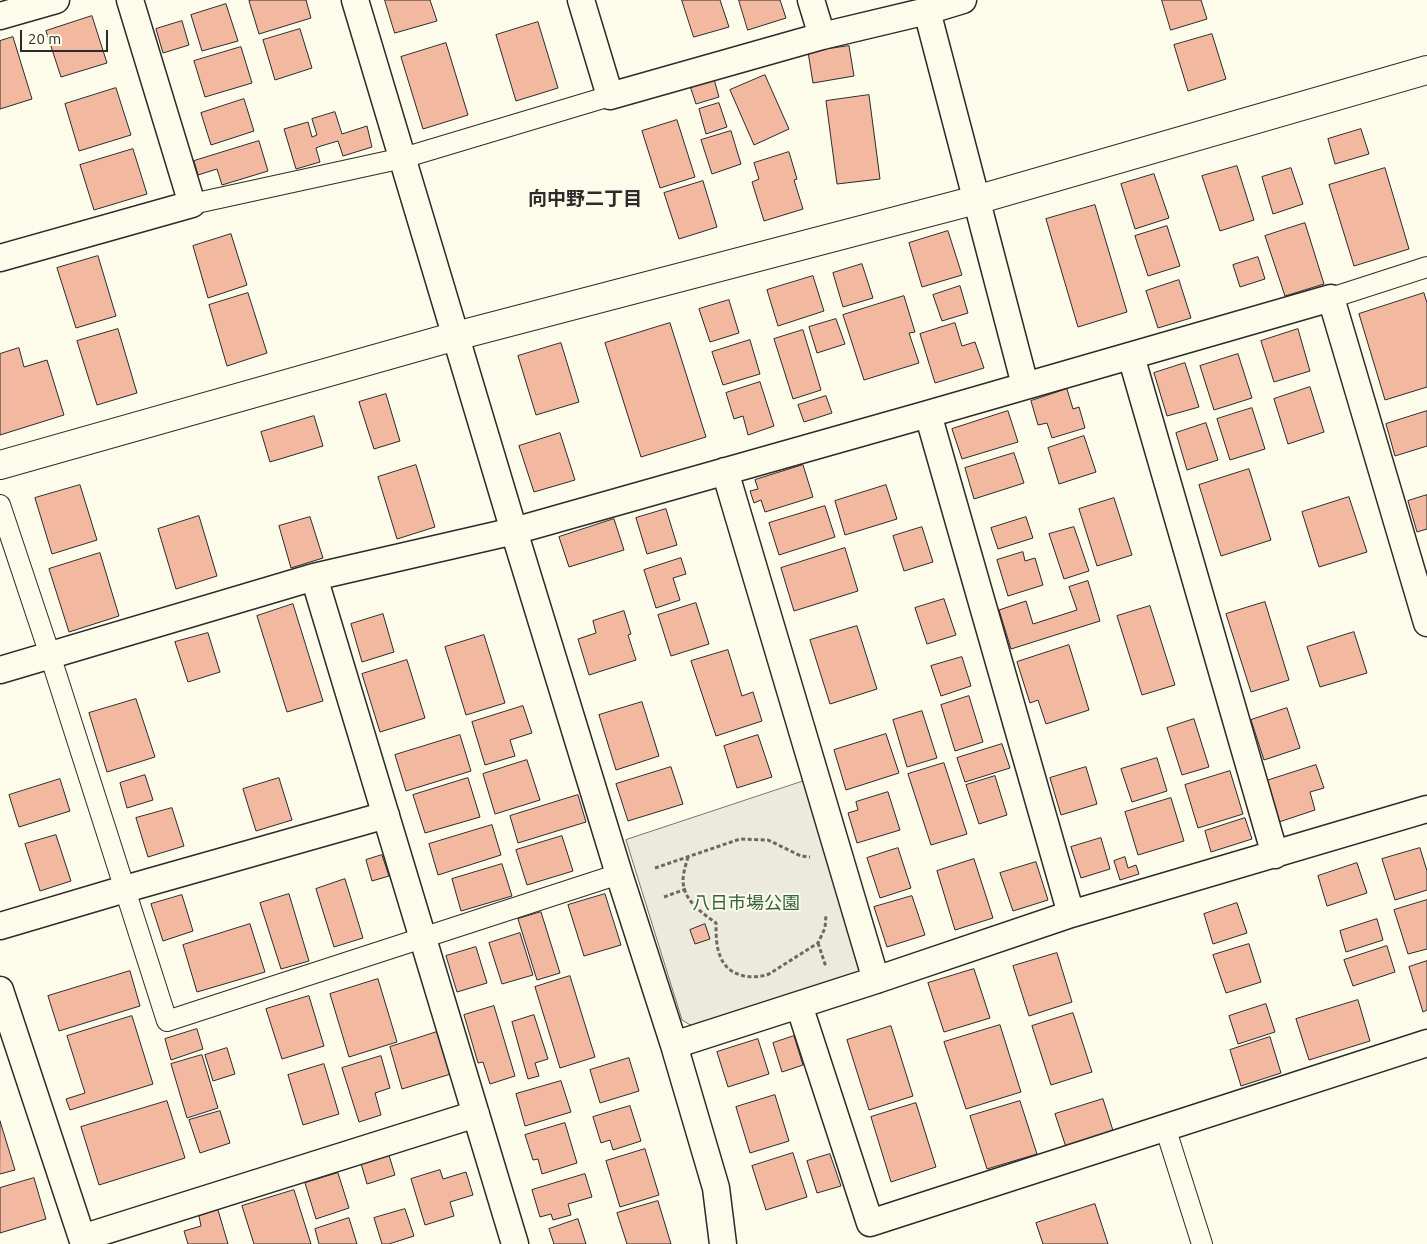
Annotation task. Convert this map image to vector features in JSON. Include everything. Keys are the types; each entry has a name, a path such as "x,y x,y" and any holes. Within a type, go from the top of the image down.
{"street":[{"path":"0,16 56,0"},
{"path":"130,0 192,204"},
{"path":"355,0 514,531 619,874 674,1045 716,1188 723,1244"},
{"path":"581,0 610,96"},
{"path":"811,0 822,36"},
{"path":"0,258 192,204 403,158 610,96 822,36 927,11 964,0"},
{"path":"927,11 1025,385"},
{"path":"0,465 456,336 976,200 1427,70"},
{"path":"0,670 314,577 514,531 1131,356 1331,298 1427,267"},
{"path":"1331,298 1427,623"},
{"path":"1131,356 1275,855"},
{"path":"928,414 1071,914"},
{"path":"725,471 876,980"},
{"path":"0,505 167,1021 619,874"},
{"path":"314,577 515,1244"},
{"path":"674,1045 876,980 1071,914 1427,809"},
{"path":"0,926 386,815"},
{"path":"0,990 83,1241 476,1114"},
{"path":"799,1005 870,1223 1427,1043"},
{"path":"1165,1127 1202,1244"}],"path":[{"path":"655,868 740,839 752,838 768,840 801,856 808,858 812,856"},
{"path":"688,857 683,881 692,904 716,923 716,935 721,959 728,969 741,976 760,977 769,974 818,943"},
{"path":"664,896 686,889"}],"green space":[{"name":"八日市場公園","path":"807,780 865,962 860,973 697,1029 682,1020 626,840"}],"building":[{"path":"306,0 311,18 259,34 249,1"},
{"path":"385,0 430,0 437,21 395,33"},
{"path":"682,0 720,0 729,27 694,37"},
{"path":"739,0 780,0 786,18 748,30"},
{"path":"1162,0 1201,0 1207,19 1171,30"},
{"path":"226,4 238,41 202,51 191,15"},
{"path":"92,16 107,63 61,77 46,31"},
{"path":"182,21 189,45 163,53 156,29"},
{"path":"538,22 558,88 516,101 496,35"},
{"path":"300,29 312,68 275,80 263,40"},
{"path":"1212,34 1226,79 1188,91 1174,45"},
{"path":"13,37 32,99 0,109 0,41"},
{"path":"446,43 468,115 423,129 401,57"},
{"path":"849,46 854,76 813,83 808,52"},
{"path":"241,47 252,83 205,97 194,61"},
{"path":"765,75 789,129 754,145 730,90"},
{"path":"714,79 719,97 696,104 690,86"},
{"path":"116,88 131,135 79,151 65,104"},
{"path":"869,95 880,179 837,184 826,101"},
{"path":"244,99 254,131 211,145 201,113"},
{"path":"719,103 727,127 706,134 699,109"},
{"path":"335,112 342,134 367,126 372,147 343,156 338,141 316,148 320,162 296,169 284,129 308,122 312,137 317,135 312,119"},
{"path":"677,120 695,177 660,188 642,131"},
{"path":"1361,129 1369,154 1335,164 1328,139"},
{"path":"731,131 741,164 712,174 701,140"},
{"path":"259,141 268,171 222,185 217,169 198,175 194,161"},
{"path":"133,149 147,194 94,210 80,165"},
{"path":"789,152 797,179 794,180 803,209 764,221 752,182 759,179 754,163"},
{"path":"1237,166 1254,220 1220,231 1202,176"},
{"path":"1291,168 1303,204 1273,214 1262,177"},
{"path":"1385,168 1409,249 1354,266 1329,185"},
{"path":"1154,174 1169,218 1135,229 1121,184"},
{"path":"703,181 717,227 679,239 664,193"},
{"path":"1095,205 1127,312 1078,327 1046,219"},
{"path":"1305,223 1324,284 1285,296 1265,236"},
{"path":"1167,226 1180,266 1148,276 1135,236"},
{"path":"948,231 962,275 922,287 909,243"},
{"path":"231,234 247,285 208,298 193,246"},
{"path":"98,256 116,316 76,328 57,268"},
{"path":"1258,257 1265,279 1240,287 1233,265"},
{"path":"862,264 873,298 843,307 833,273"},
{"path":"813,276 824,311 778,326 767,290"},
{"path":"1179,280 1191,318 1158,328 1146,291"},
{"path":"960,286 968,313 942,321 933,295"},
{"path":"248,293 267,353 227,366 209,305"},
{"path":"1424,293 1427,303 1427,387 1385,400 1359,314"},
{"path":"904,296 915,332 909,333 919,363 864,380 843,315"},
{"path":"729,300 739,333 710,342 699,309"},
{"path":"836,319 845,344 817,353 809,327"},
{"path":"670,323 706,437 641,457 605,343"},
{"path":"955,323 962,346 975,342 984,368 935,383 920,334"},
{"path":"118,329 137,393 97,405 77,341"},
{"path":"1298,329 1310,371 1274,382 1261,341"},
{"path":"803,330 821,390 793,399 774,339"},
{"path":"750,340 760,374 723,385 712,352"},
{"path":"561,343 579,402 536,415 518,356"},
{"path":"19,348 24,367 47,360 64,415 0,435 0,354"},
{"path":"1238,354 1252,398 1214,410 1200,366"},
{"path":"1185,363 1199,407 1167,416 1154,373"},
{"path":"760,382 774,426 748,435 743,416 734,419 726,393"},
{"path":"1310,387 1324,432 1288,444 1274,399"},
{"path":"1067,389 1073,409 1079,407 1085,428 1052,438 1047,423 1038,425 1031,401"},
{"path":"386,394 400,441 374,449 359,402"},
{"path":"826,396 832,413 804,422 798,405"},
{"path":"1252,408 1265,449 1230,460 1217,419"},
{"path":"1008,411 1018,442 962,459 952,429"},
{"path":"1427,411 1427,446 1395,456 1386,424"},
{"path":"314,416 323,446 270,462 261,432"},
{"path":"1206,423 1218,460 1187,470 1176,433"},
{"path":"560,433 575,480 534,492 519,446"},
{"path":"1084,436 1096,472 1059,484 1048,448"},
{"path":"1014,453 1024,483 974,499 965,468"},
{"path":"416,465 435,527 397,539 378,477"},
{"path":"803,465 813,497 765,512 761,500 754,503 750,491 758,489 755,480"},
{"path":"1249,469 1271,540 1221,556 1199,485"},
{"path":"80,485 97,540 52,554 35,498"},
{"path":"886,485 897,519 845,535 835,501"},
{"path":"1427,495 1427,529 1417,532 1408,501"},
{"path":"1349,497 1367,552 1319,567 1302,512"},
{"path":"1114,498 1132,555 1097,566 1079,509"},
{"path":"825,506 835,537 779,555 769,523"},
{"path":"666,509 677,545 647,554 636,518"},
{"path":"199,516 217,576 176,589 158,529"},
{"path":"310,517 323,558 291,568 279,526"},
{"path":"1026,517 1033,538 998,549 991,528"},
{"path":"614,519 624,550 569,567 559,537"},
{"path":"922,527 933,562 904,571 893,536"},
{"path":"1074,527 1089,571 1064,579 1049,534"},
{"path":"845,548 858,591 794,611 781,568"},
{"path":"1023,552 1025,561 1035,558 1043,585 1008,596 997,560"},
{"path":"100,553 119,616 69,632 49,569"},
{"path":"681,558 686,574 673,578 680,600 656,608 644,570"},
{"path":"1088,581 1100,621 1011,649 999,610 1026,601 1033,624 1077,610 1069,587"},
{"path":"944,599 956,635 927,644 915,608"},
{"path":"1265,602 1289,680 1251,692 1226,614"},
{"path":"696,603 709,644 671,656 658,615"},
{"path":"293,604 323,701 287,712 257,616"},
{"path":"1150,606 1175,685 1142,695 1117,616"},
{"path":"624,611 631,634 628,635 636,660 589,675 578,639 596,633 593,621"},
{"path":"383,614 394,652 362,662 351,624"},
{"path":"857,626 877,689 830,704 810,640"},
{"path":"1354,632 1367,673 1320,687 1307,647"},
{"path":"208,633 220,672 188,682 175,642"},
{"path":"484,635 505,703 466,715 445,647"},
{"path":"1069,645 1089,710 1046,724 1038,700 1030,703 1017,662"},
{"path":"728,650 742,696 753,692 762,721 716,736 691,661"},
{"path":"962,657 971,686 941,696 931,666"},
{"path":"407,660 425,718 380,732 362,674"},
{"path":"969,696 983,742 955,751 941,705"},
{"path":"136,699 155,757 107,772 89,713"},
{"path":"642,702 659,756 616,770 599,715"},
{"path":"523,706 532,733 510,740 515,756 485,765 472,722"},
{"path":"1287,708 1300,748 1264,760 1251,720"},
{"path":"922,711 937,758 907,767 893,720"},
{"path":"1194,719 1209,767 1182,775 1167,728"},
{"path":"886,734 899,773 846,790 834,750"},
{"path":"460,735 471,771 406,791 395,755"},
{"path":"758,735 772,777 737,788 724,746"},
{"path":"1002,744 1010,768 965,782 957,758"},
{"path":"1157,758 1167,791 1132,802 1121,769"},
{"path":"527,760 540,800 495,814 483,774"},
{"path":"944,763 967,834 931,845 908,774"},
{"path":"1316,765 1324,788 1310,792 1315,810 1279,822 1266,781"},
{"path":"671,767 683,804 628,821 616,784"},
{"path":"1086,767 1097,804 1061,815 1050,778"},
{"path":"1230,771 1243,814 1198,828 1185,785"},
{"path":"145,775 153,800 127,808 120,783"},
{"path":"995,776 1007,815 979,824 966,785"},
{"path":"279,778 292,820 256,831 243,789"},
{"path":"468,778 480,817 425,833 413,795"},
{"path":"60,779 70,811 19,827 9,795"},
{"path":"888,792 900,830 857,843 848,813 858,810 856,802"},
{"path":"578,795 586,822 518,843 510,816"},
{"path":"1171,798 1184,841 1138,855 1125,812"},
{"path":"172,808 184,846 148,857 136,818"},
{"path":"1245,818 1252,839 1211,852 1205,831"},
{"path":"492,825 501,855 438,875 429,844"},
{"path":"56,835 71,881 40,891 25,844"},
{"path":"562,836 573,871 527,885 516,850"},
{"path":"1101,838 1110,869 1081,878 1071,847"},
{"path":"898,848 911,888 880,898 867,858"},
{"path":"1420,848 1427,871 1427,890 1395,900 1382,859"},
{"path":"382,855 389,876 372,881 366,860"},
{"path":"1125,857 1128,868 1136,865 1139,874 1120,880 1114,861"},
{"path":"974,859 993,918 955,930 937,871"},
{"path":"1036,862 1048,900 1013,911 1000,873"},
{"path":"1357,863 1367,893 1327,906 1318,876"},
{"path":"502,864 512,896 461,911 452,879"},
{"path":"345,879 363,938 334,947 316,889"},
{"path":"289,894 309,961 281,969 260,903"},
{"path":"605,894 621,945 584,956 568,905"},
{"path":"182,895 193,931 163,941 151,904"},
{"path":"912,896 925,935 887,947 874,907"},
{"path":"1427,900 1427,949 1408,954 1394,910"},
{"path":"1237,903 1247,933 1213,944 1204,914"},
{"path":"541,912 560,973 537,980 518,919"},
{"path":"1377,919 1383,940 1346,952 1340,931"},
{"path":"250,924 265,972 197,992 183,945"},
{"path":"705,924 710,939 695,944 690,930"},
{"path":"520,933 533,975 502,984 489,943"},
{"path":"1249,944 1261,982 1226,993 1213,955"},
{"path":"1387,946 1395,972 1353,986 1344,960"},
{"path":"476,947 487,983 457,992 446,956"},
{"path":"1057,953 1072,1002 1029,1016 1013,966"},
{"path":"1427,961 1427,1010 1423,1012 1409,967"},
{"path":"974,969 990,1018 944,1032 928,983"},
{"path":"130,971 140,1006 59,1031 48,996"},
{"path":"570,976 595,1057 560,1068 535,987"},
{"path":"378,979 397,1042 349,1057 330,994"},
{"path":"309,996 324,1046 282,1059 266,1009"},
{"path":"1358,1000 1370,1041 1309,1060 1296,1019"},
{"path":"1266,1004 1275,1032 1238,1044 1229,1016"},
{"path":"494,1006 515,1076 490,1084 483,1062 478,1063 464,1015"},
{"path":"1073,1013 1092,1072 1051,1085 1032,1026"},
{"path":"534,1015 548,1059 535,1063 539,1076 528,1079 512,1022"},
{"path":"132,1016 153,1084 70,1110 66,1099 85,1093 67,1036"},
{"path":"1000,1025 1021,1092 966,1109 944,1042"},
{"path":"891,1026 913,1096 869,1110 847,1040"},
{"path":"197,1029 203,1049 171,1060 165,1039"},
{"path":"440,1031 454,1073 402,1089 390,1047"},
{"path":"794,1036 803,1065 782,1072 773,1043"},
{"path":"1270,1037 1281,1073 1241,1086 1230,1050"},
{"path":"758,1039 769,1074 728,1087 717,1052"},
{"path":"227,1048 235,1074 213,1081 205,1055"},
{"path":"202,1055 218,1108 187,1118 171,1064"},
{"path":"381,1056 390,1088 375,1093 381,1115 359,1122 342,1068"},
{"path":"629,1058 639,1091 600,1103 590,1070"},
{"path":"324,1064 339,1114 303,1125 288,1075"},
{"path":"561,1081 571,1112 525,1126 516,1094"},
{"path":"775,1095 789,1141 750,1153 736,1107"},
{"path":"1103,1099 1116,1140 1069,1156 1055,1114"},
{"path":"167,1101 185,1158 99,1185 81,1127"},
{"path":"1020,1101 1037,1154 987,1169 970,1116"},
{"path":"916,1103 936,1167 891,1182 871,1117"},
{"path":"630,1106 641,1141 613,1150 610,1140 601,1143 593,1117"},
{"path":"220,1111 230,1143 200,1153 189,1120"},
{"path":"0,1121 15,1170 0,1174"},
{"path":"565,1123 577,1163 542,1174 538,1159 533,1160 525,1135"},
{"path":"645,1149 659,1195 620,1207 606,1161"},
{"path":"388,1152 395,1175 367,1184 360,1160"},
{"path":"793,1153 807,1197 766,1210 752,1166"},
{"path":"830,1154 841,1186 817,1193 807,1161"},
{"path":"440,1170 443,1179 466,1172 473,1195 450,1202 454,1216 425,1225 411,1179"},
{"path":"338,1173 349,1208 316,1219 305,1183"},
{"path":"585,1174 592,1197 568,1204 571,1215 553,1220 551,1214 540,1217 532,1190"},
{"path":"34,1178 46,1219 0,1233 0,1188"},
{"path":"294,1190 311,1244 254,1244 242,1206"},
{"path":"658,1201 671,1244 627,1244 617,1213"},
{"path":"1095,1204 1108,1244 1043,1244 1036,1223"},
{"path":"405,1209 414,1236 389,1244 382,1244 374,1218"},
{"path":"218,1210 228,1244 188,1244 184,1231 201,1226 199,1216"},
{"path":"349,1218 357,1244 319,1244 315,1229"},
{"path":"578,1219 586,1244 554,1244 549,1229"}],"district":[{"name":"向中野二丁目","path":"585,199"}]}
